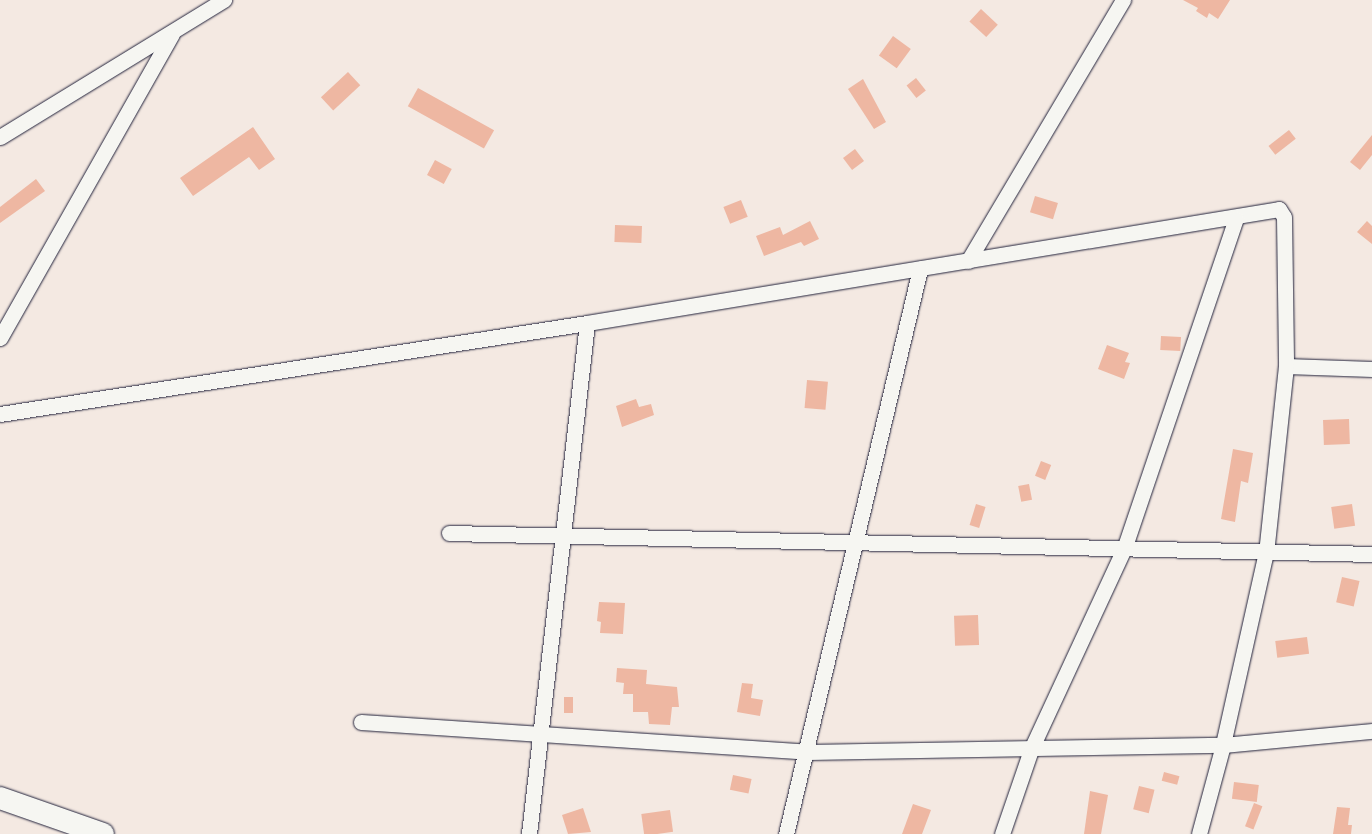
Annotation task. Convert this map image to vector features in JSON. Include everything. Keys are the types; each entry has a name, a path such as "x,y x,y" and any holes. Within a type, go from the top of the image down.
{"highway":[{"path":"0,798 103,834"}],"street":[{"path":"0,136 172,34 224,0"},
{"path":"968,261 1123,0"},
{"path":"0,338 172,34"},
{"path":"0,414 587,323 1236,218 1275,209 1283,211 1286,366 1266,552 1223,745 1198,834"},
{"path":"1002,834 1032,747 1124,549 1236,218"},
{"path":"786,834 808,752 853,543 920,269"},
{"path":"529,834 542,734 587,323"},
{"path":"1286,366 1372,369"},
{"path":"449,533 1372,554"},
{"path":"361,722 808,752 1223,745 1372,731"}],"building":[{"path":"1183,0 1230,0 1218,19 1209,13 1207,18 1196,11 1198,8"},
{"path":"981,9 998,25 986,37 969,21"},
{"path":"893,36 911,49 897,68 879,55"},
{"path":"348,72 360,85 333,110 321,97"},
{"path":"916,78 926,91 916,98 907,85"},
{"path":"863,79 886,122 874,129 848,89"},
{"path":"418,88 494,130 484,149 408,106"},
{"path":"253,127 275,159 259,170 249,157 193,196 180,178"},
{"path":"1289,130 1296,139 1275,155 1269,146"},
{"path":"1372,135 1372,155 1360,170 1350,162"},
{"path":"855,149 864,161 852,170 843,158"},
{"path":"435,160 452,169 444,184 427,175"},
{"path":"36,179 45,191 0,223 0,207"},
{"path":"1035,196 1058,203 1053,219 1030,212"},
{"path":"741,200 748,217 730,224 723,207"},
{"path":"810,221 819,239 804,246 801,242 764,256 756,236 780,227 783,235"},
{"path":"1367,221 1372,226 1372,244 1357,232"},
{"path":"615,225 642,226 641,243 614,242"},
{"path":"1161,336 1181,337 1180,351 1160,350"},
{"path":"1107,345 1129,353 1125,362 1130,363 1124,379 1098,369"},
{"path":"807,380 828,382 825,410 805,408"},
{"path":"636,399 639,407 651,404 654,415 622,427 616,406"},
{"path":"1349,419 1350,444 1324,445 1323,420"},
{"path":"1233,449 1253,453 1248,483 1241,481 1235,522 1221,519"},
{"path":"1041,461 1051,465 1045,480 1035,476"},
{"path":"1029,484 1032,500 1021,502 1018,486"},
{"path":"976,504 986,507 979,528 970,525"},
{"path":"1352,504 1355,526 1334,529 1331,507"},
{"path":"1342,577 1360,581 1354,606 1336,602"},
{"path":"599,602 625,603 623,634 600,633 601,622 597,621"},
{"path":"978,615 979,645 955,646 954,616"},
{"path":"1307,637 1309,654 1277,658 1275,641"},
{"path":"617,668 647,670 646,684 677,687 679,707 672,707 670,725 649,724 648,712 633,712 633,694 623,694 624,683 616,682"},
{"path":"742,683 753,684 751,698 763,700 760,716 737,712"},
{"path":"564,697 573,697 573,713 564,713"},
{"path":"1164,772 1179,776 1177,785 1162,781"},
{"path":"733,775 752,779 748,794 730,790"},
{"path":"1234,782 1259,785 1257,802 1232,799"},
{"path":"1139,786 1155,790 1149,813 1133,809"},
{"path":"1090,791 1108,795 1101,834 1084,834"},
{"path":"1254,803 1262,806 1253,830 1245,826"},
{"path":"913,804 931,810 922,834 902,834"},
{"path":"1337,807 1350,808 1348,825 1352,825 1351,834 1333,834"},
{"path":"583,808 591,832 568,834 562,815"},
{"path":"670,810 673,832 644,834 641,814"}]}
